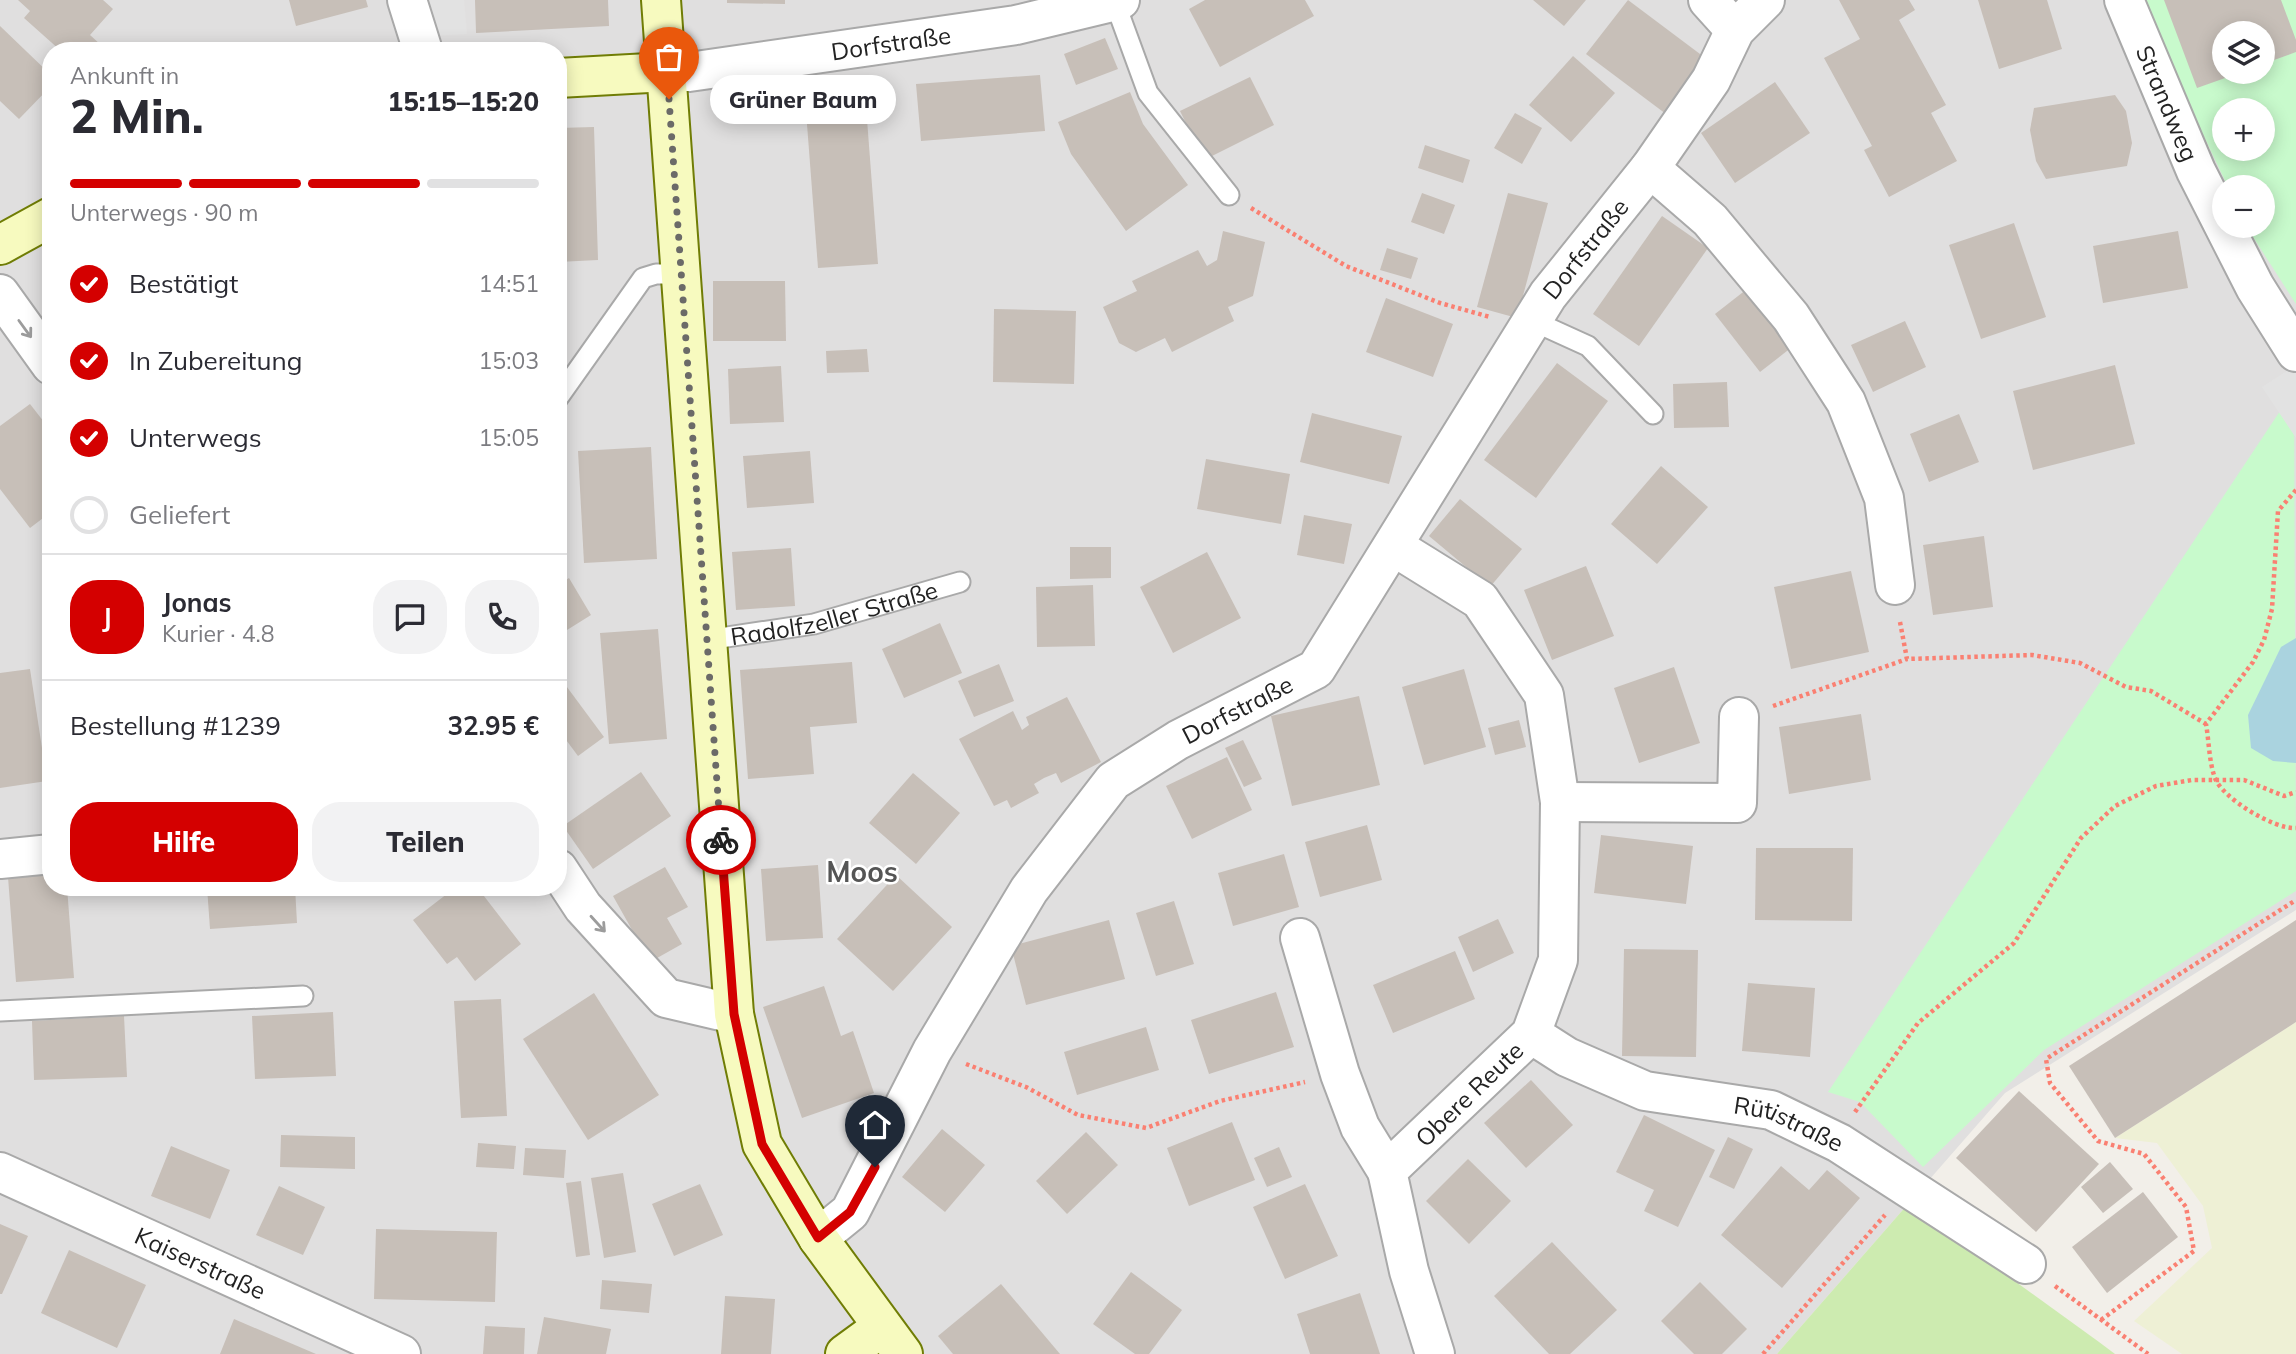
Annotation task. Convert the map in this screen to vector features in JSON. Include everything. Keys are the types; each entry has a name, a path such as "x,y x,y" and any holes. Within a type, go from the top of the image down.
{"main road":[{"name":"Radolfzeller Straße","path":"661,0 734,1014 762,1144 818,1238 892,1340"},
{"path":"567,78 667,72"},
{"path":"0,245 42,222"},
{"path":"845,1354 892,1340"}],"street":[{"path":"407,0 420,42"},
{"path":"1708,0 1735,30"},
{"name":"Dorfstraße","path":"818,1238 850,1212 932,1051 1029,890 1113,781 1178,740 1316,668 1548,295 1650,168 1711,80 1735,30 1765,0"},
{"name":"Strandweg","path":"2124,0 2196,171 2255,287 2296,352"},
{"name":"Dorfstraße","path":"667,72 689,72 1016,25 1116,1"},
{"path":"1650,168 1710,220 1791,317 1846,402 1884,498 1895,585"},
{"path":"0,294 42,352"},
{"name":"Obere Reute","path":"1387,1171 1531,1034 1558,960 1560,802 1544,695 1480,600 1394,546"},
{"path":"1560,802 1737,803 1739,718"},
{"path":"0,859 42,855"},
{"path":"567,883 583,907 666,998 734,1014"},
{"path":"1300,938 1340,1074 1360,1127 1387,1171 1409,1271 1436,1354"},
{"name":"Rütistraße","path":"1531,1034 1567,1057 1645,1091 1771,1110 1839,1143 2026,1264"},
{"name":"Kaiserstraße","path":"0,1172 401,1354"}],"lane":[{"name":"Dorfstraße","path":"1116,1 1148,93 1229,195"},
{"path":"567,385 643,278 656,274 681,274"},
{"path":"1530,324 1588,346 1653,414"},
{"name":"Radolfzeller Straße","path":"707,640 814,624 960,582"},
{"path":"0,1011 303,996"}],"path":[{"path":"1229,195 1346,266 1440,303 1530,324"},
{"path":"2296,490 2278,511 2272,609 2264,640 2252,662 2206,724 2215,780 2244,807 2273,825 2296,828"},
{"path":"1895,585 1907,659"},
{"path":"1739,718 1907,659 2032,655 2080,663 2126,687 2151,691 2206,724"},
{"path":"1839,1143 1860,1102 1918,1023 2014,943 2081,838 2115,806 2156,786 2215,780 2244,780 2284,796 2296,792"},
{"path":"2101,1320 2194,1251 2186,1207 2144,1154 2098,1142 2050,1083 2046,1059 2296,900"},
{"path":"932,1051 1026,1087 1078,1115 1146,1128 1220,1101 1340,1074"},
{"path":"1763,1354 1909,1188"},
{"path":"2026,1264 2148,1354"}],"shaded area":[{"path":"0,0 2113,0 2191,157 2212,149 2212,161 2237,161 2248,175 2212,175 2212,238 2275,238 2275,235 2296,251 2296,910 2005,1093 1777,1354 0,1354"},
{"path":"420,0 464,0 467,34 431,36"},
{"path":"2296,365 2296,438 2262,387"}],"green space":[{"path":"2139,0 2296,0 2296,304 2254,238 2275,238 2275,175 2222,175 2216,161 2275,161 2275,98 2212,98 2212,153"},
{"path":"2294,390 2296,891 2044,1050 1923,1167 1860,1102 1828,1092"},
{"path":"2296,1022 2296,1354 2182,1354 2134,1321 2212,1248 2203,1206 2157,1143 2115,1138"},
{"path":"1908,1204 2099,1342 2115,1354 1777,1354"}],"water":[{"path":"2296,638 2296,763 2273,761 2251,748 2248,715 2281,647"}],"building":[{"path":"18,0 103,0 113,9 90,35 98,42 51,42 24,18 30,11"},
{"path":"289,0 366,0 368,7 296,26"},
{"path":"475,0 608,0 609,26 476,33"},
{"path":"727,0 785,0 785,4 727,3"},
{"path":"1205,0 1305,0 1314,16 1220,67 1189,9"},
{"path":"1533,0 1586,0 1564,26"},
{"path":"1628,0 1708,60 1666,114 1586,54"},
{"path":"1839,0 1909,0 1915,10 1899,20 1946,105 1931,113 1957,161 1889,197 1864,150 1872,146 1824,58 1860,39"},
{"path":"1978,0 2047,0 2062,49 1999,69"},
{"path":"2164,0 2281,0 2296,40 2296,52 2275,60 2275,21 2212,21 2212,83 2197,88"},
{"path":"0,26 42,66 42,95 19,119 0,101"},
{"path":"1105,38 1118,69 1076,85 1064,54"},
{"path":"1573,56 1615,93 1571,142 1529,105"},
{"path":"1040,75 1045,131 921,141 916,84"},
{"path":"1250,77 1274,125 1204,160 1180,111"},
{"path":"1775,82 1810,133 1735,183 1701,133"},
{"path":"1130,92 1143,124 1188,185 1126,231 1071,154 1058,122"},
{"path":"865,93 878,264 818,268 805,98"},
{"path":"2115,95 2126,111 2132,143 2127,166 2046,179 2036,161 2030,130 2034,108"},
{"path":"1515,113 1542,128 1522,164 1494,148"},
{"path":"594,127 598,260 567,262 567,128"},
{"path":"1425,145 1470,160 1463,183 1418,168"},
{"path":"1422,193 1455,205 1444,234 1411,222"},
{"path":"1508,193 1548,203 1517,318 1477,307"},
{"path":"1662,216 1708,248 1639,346 1593,314"},
{"path":"2014,223 2046,317 1981,339 1949,245"},
{"path":"1223,231 1265,242 1253,296 1228,307 1234,321 1172,352 1165,338 1136,352 1119,343 1103,307 1137,291 1132,281 1198,250 1207,266 1217,260"},
{"path":"2178,231 2188,288 2103,303 2093,246"},
{"path":"1387,248 1418,258 1411,279 1380,270"},
{"path":"713,281 785,281 786,341 713,341"},
{"path":"1747,289 1792,347 1760,372 1715,314"},
{"path":"1386,298 1453,324 1433,377 1366,352"},
{"path":"994,309 1076,311 1074,384 993,382"},
{"path":"1905,321 1926,367 1873,392 1851,345"},
{"path":"867,349 869,372 827,373 826,351"},
{"path":"1557,363 1608,401 1536,498 1484,460"},
{"path":"2115,365 2135,444 2033,470 2013,391"},
{"path":"781,366 784,422 730,424 728,369"},
{"path":"1727,382 1729,427 1674,428 1673,384"},
{"path":"30,404 42,419 42,519 30,528 0,489 0,426"},
{"path":"1312,413 1402,436 1389,484 1300,462"},
{"path":"1959,414 1979,462 1929,482 1910,434"},
{"path":"651,447 657,559 584,563 578,451"},
{"path":"810,451 814,503 747,508 743,456"},
{"path":"1206,459 1290,474 1281,524 1197,509"},
{"path":"1661,466 1708,507 1657,564 1611,524"},
{"path":"1460,499 1522,549 1490,587 1429,536"},
{"path":"1304,515 1352,524 1344,564 1297,555"},
{"path":"1984,536 1993,607 1933,615 1923,545"},
{"path":"1070,547 1111,547 1111,578 1070,579"},
{"path":"791,548 795,606 736,610 732,552"},
{"path":"1207,552 1241,618 1173,653 1140,587"},
{"path":"1586,566 1614,636 1552,660 1524,590"},
{"path":"1851,571 1869,652 1791,669 1774,587"},
{"path":"569,578 591,615 567,630"},
{"path":"1093,585 1095,646 1037,647 1036,587"},
{"path":"940,623 962,673 904,698 882,649"},
{"path":"658,629 667,739 609,744 600,633"},
{"path":"852,662 857,723 810,727 814,774 748,779 740,670"},
{"path":"999,664 1014,701 974,717 958,681"},
{"path":"1674,667 1700,743 1639,763 1614,688"},
{"path":"30,669 42,748 42,782 0,788 0,673"},
{"path":"1464,669 1486,747 1424,765 1402,687"},
{"path":"567,687 604,737 578,756 567,741"},
{"path":"1359,696 1380,785 1292,806 1271,716"},
{"path":"1067,697 1101,762 1061,783 1056,773 1044,778 1034,784 1039,793 1011,808 1007,800 994,806 959,739 1013,711 1022,730 1029,725 1026,717"},
{"path":"1861,714 1871,780 1789,794 1779,727"},
{"path":"1519,720 1526,747 1495,755 1488,728"},
{"path":"1243,740 1262,779 1244,787 1225,748"},
{"path":"1227,757 1252,810 1192,839 1166,786"},
{"path":"641,772 671,816 593,869 567,832 567,823"},
{"path":"913,773 960,813 916,864 869,823"},
{"path":"1367,825 1382,880 1320,897 1305,842"},
{"path":"1601,835 1693,846 1686,904 1594,893"},
{"path":"1756,848 1853,848 1852,921 1755,920"},
{"path":"1284,854 1299,907 1233,926 1218,873"},
{"path":"818,865 823,938 766,941 761,869"},
{"path":"665,867 688,907 667,918 682,944 650,962 613,896"},
{"path":"42,874 42,896 68,896 74,978 16,982 8,877"},
{"path":"896,875 952,927 893,991 837,939"},
{"path":"208,896 296,896 297,923 210,929"},
{"path":"444,896 484,896 521,944 475,981 457,957 447,964 413,920"},
{"path":"1174,901 1194,964 1156,976 1136,913"},
{"path":"1498,919 1514,953 1473,972 1458,937"},
{"path":"1109,920 1125,979 1026,1005 1011,946"},
{"path":"2296,920 2296,1022 2115,1138 2069,1066"},
{"path":"1624,949 1698,950 1696,1057 1622,1056"},
{"path":"1455,951 1475,999 1393,1033 1373,985"},
{"path":"1748,983 1815,988 1810,1057 1742,1051"},
{"path":"824,986 841,1036 853,1031 874,1093 802,1118 763,1007"},
{"path":"1276,992 1294,1047 1209,1074 1191,1020"},
{"path":"594,993 659,1095 588,1140 523,1039"},
{"path":"501,999 507,1116 461,1118 454,1001"},
{"path":"333,1012 336,1076 255,1079 252,1016"},
{"path":"124,1016 127,1077 34,1080 32,1021"},
{"path":"1146,1027 1159,1070 1077,1095 1064,1052"},
{"path":"1531,1080 1573,1125 1526,1168 1484,1123"},
{"path":"2019,1091 2099,1164 2036,1232 1956,1158"},
{"path":"1644,1115 1715,1150 1678,1227 1644,1211 1654,1190 1616,1172"},
{"path":"1232,1122 1255,1180 1189,1206 1167,1148"},
{"path":"942,1129 985,1165 945,1212 902,1177"},
{"path":"1086,1132 1118,1165 1067,1214 1036,1181"},
{"path":"281,1135 355,1137 355,1169 280,1167"},
{"path":"1728,1137 1753,1149 1734,1189 1709,1177"},
{"path":"478,1143 516,1146 514,1169 476,1167"},
{"path":"171,1146 230,1170 210,1219 151,1196"},
{"path":"1279,1147 1292,1177 1267,1187 1254,1158"},
{"path":"525,1148 566,1150 564,1178 523,1175"},
{"path":"1468,1159 1511,1201 1469,1244 1426,1201"},
{"path":"2110,1162 2133,1189 2103,1213 2081,1187"},
{"path":"1781,1166 1809,1190 1827,1170 1860,1198 1782,1288 1721,1235"},
{"path":"623,1173 636,1252 604,1258 591,1178"},
{"path":"581,1181 590,1255 576,1257 566,1183"},
{"path":"700,1184 723,1235 674,1256 652,1204"},
{"path":"1305,1184 1338,1256 1285,1279 1253,1207"},
{"path":"279,1186 325,1207 303,1255 256,1235"},
{"path":"2143,1192 2178,1237 2107,1293 2072,1247"},
{"path":"0,1224 28,1236 2,1294 0,1294"},
{"path":"376,1229 497,1232 495,1302 374,1299"},
{"path":"1552,1242 1617,1310 1570,1354 1549,1354 1494,1296"},
{"path":"69,1250 146,1285 117,1348 41,1313"},
{"path":"1131,1272 1182,1310 1149,1354 1135,1354 1093,1324"},
{"path":"602,1280 652,1284 649,1313 600,1309"},
{"path":"1700,1282 1747,1329 1722,1354 1694,1354 1661,1321"},
{"path":"1001,1284 1060,1354 953,1354 938,1336"},
{"path":"1360,1293 1380,1354 1310,1354 1297,1314"},
{"path":"725,1296 775,1299 771,1354 721,1354"},
{"path":"544,1317 611,1329 606,1354 537,1354"},
{"path":"234,1319 316,1354 220,1354"},
{"path":"485,1326 525,1328 524,1354 483,1354"}],"way so far":[{"path":"669,99 721,840"}],"place":[{"name":"Grüner Baum","path":"669,99"}],"district":[{"name":"Moos","path":"862,871"}],"route":[{"path":"721,840 734,1014 762,1144 818,1238 850,1212 875,1167"}]}
